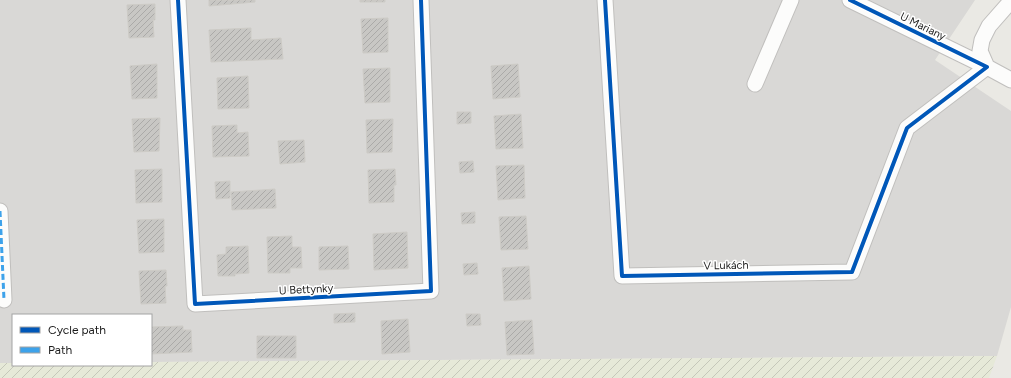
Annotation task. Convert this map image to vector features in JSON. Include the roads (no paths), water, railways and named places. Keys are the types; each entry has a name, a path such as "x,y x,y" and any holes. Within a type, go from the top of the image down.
{"street":[{"name":"U Bettynky","path":"178,0 195,304 431,292 421,0"},
{"name":"V Lukách","path":"605,0 622,276 852,272 906,128 987,67"},
{"path":"755,84 791,0"},
{"name":"U Mariany","path":"850,0 1011,80"},
{"path":"987,67 980,51 982,40 989,26 1011,1"},
{"path":"0,211 4,300"}]}
